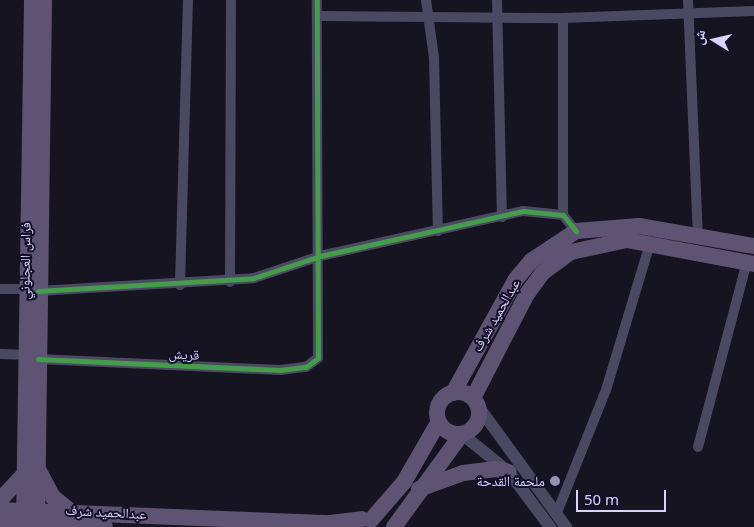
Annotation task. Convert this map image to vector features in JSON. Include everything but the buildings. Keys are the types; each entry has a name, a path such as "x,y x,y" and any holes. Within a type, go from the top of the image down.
{"main road":[{"name":"فراس العجلوني","path":"31,516 23,476 31,357 32,0"},
{"name":"فراس العجلوني","path":"31,290 44,0"},
{"name":"عبدالحميد شرف","path":"453,393 516,278 531,261 576,231 639,226 754,246"},
{"name":"عبدالحميد شرف","path":"475,402 485,374 542,273 589,245 619,240 650,243 751,263"},
{"name":"فراس العجلوني","path":"31,357 39,471 31,516"},
{"path":"467,366 485,374"},
{"path":"394,527 417,490 461,434 476,424 475,402 453,393 438,407 438,423 450,434 461,434"},
{"name":"عبدالحميد شرف","path":"0,522 69,510 330,523 366,523 404,482 438,423"},
{"path":"417,490 463,473 496,469 509,472"},
{"path":"39,471 53,497 69,510"},
{"path":"0,500 23,476"},
{"name":"عبدالحميد شرف","path":"0,510 105,527"}],"street":[{"path":"180,286 188,0"},
{"path":"230,282 231,0"},
{"path":"317,0 320,256"},
{"path":"426,0 432,18 438,231"},
{"path":"496,0 502,217"},
{"path":"688,0 698,236"},
{"path":"317,16 563,18 754,10"},
{"path":"563,18 563,215 576,231"},
{"path":"0,289 31,290 180,286 230,282 320,256 502,217 537,211 563,215"},
{"path":"558,510 606,390 650,243"},
{"name":"قريش","path":"0,354 288,370 314,363 321,351 320,256"},
{"path":"698,447 751,263"},
{"path":"475,402 558,510 566,527"},
{"path":"461,434 509,472 550,527"}],"cycle path":[{"path":"38,359 280,370 306,367 318,358 317,0"},
{"path":"38,291 254,278 320,256 523,211 563,215 576,231"}],"place":[{"name":"ملحمة القدحة","path":"555,481"}]}
